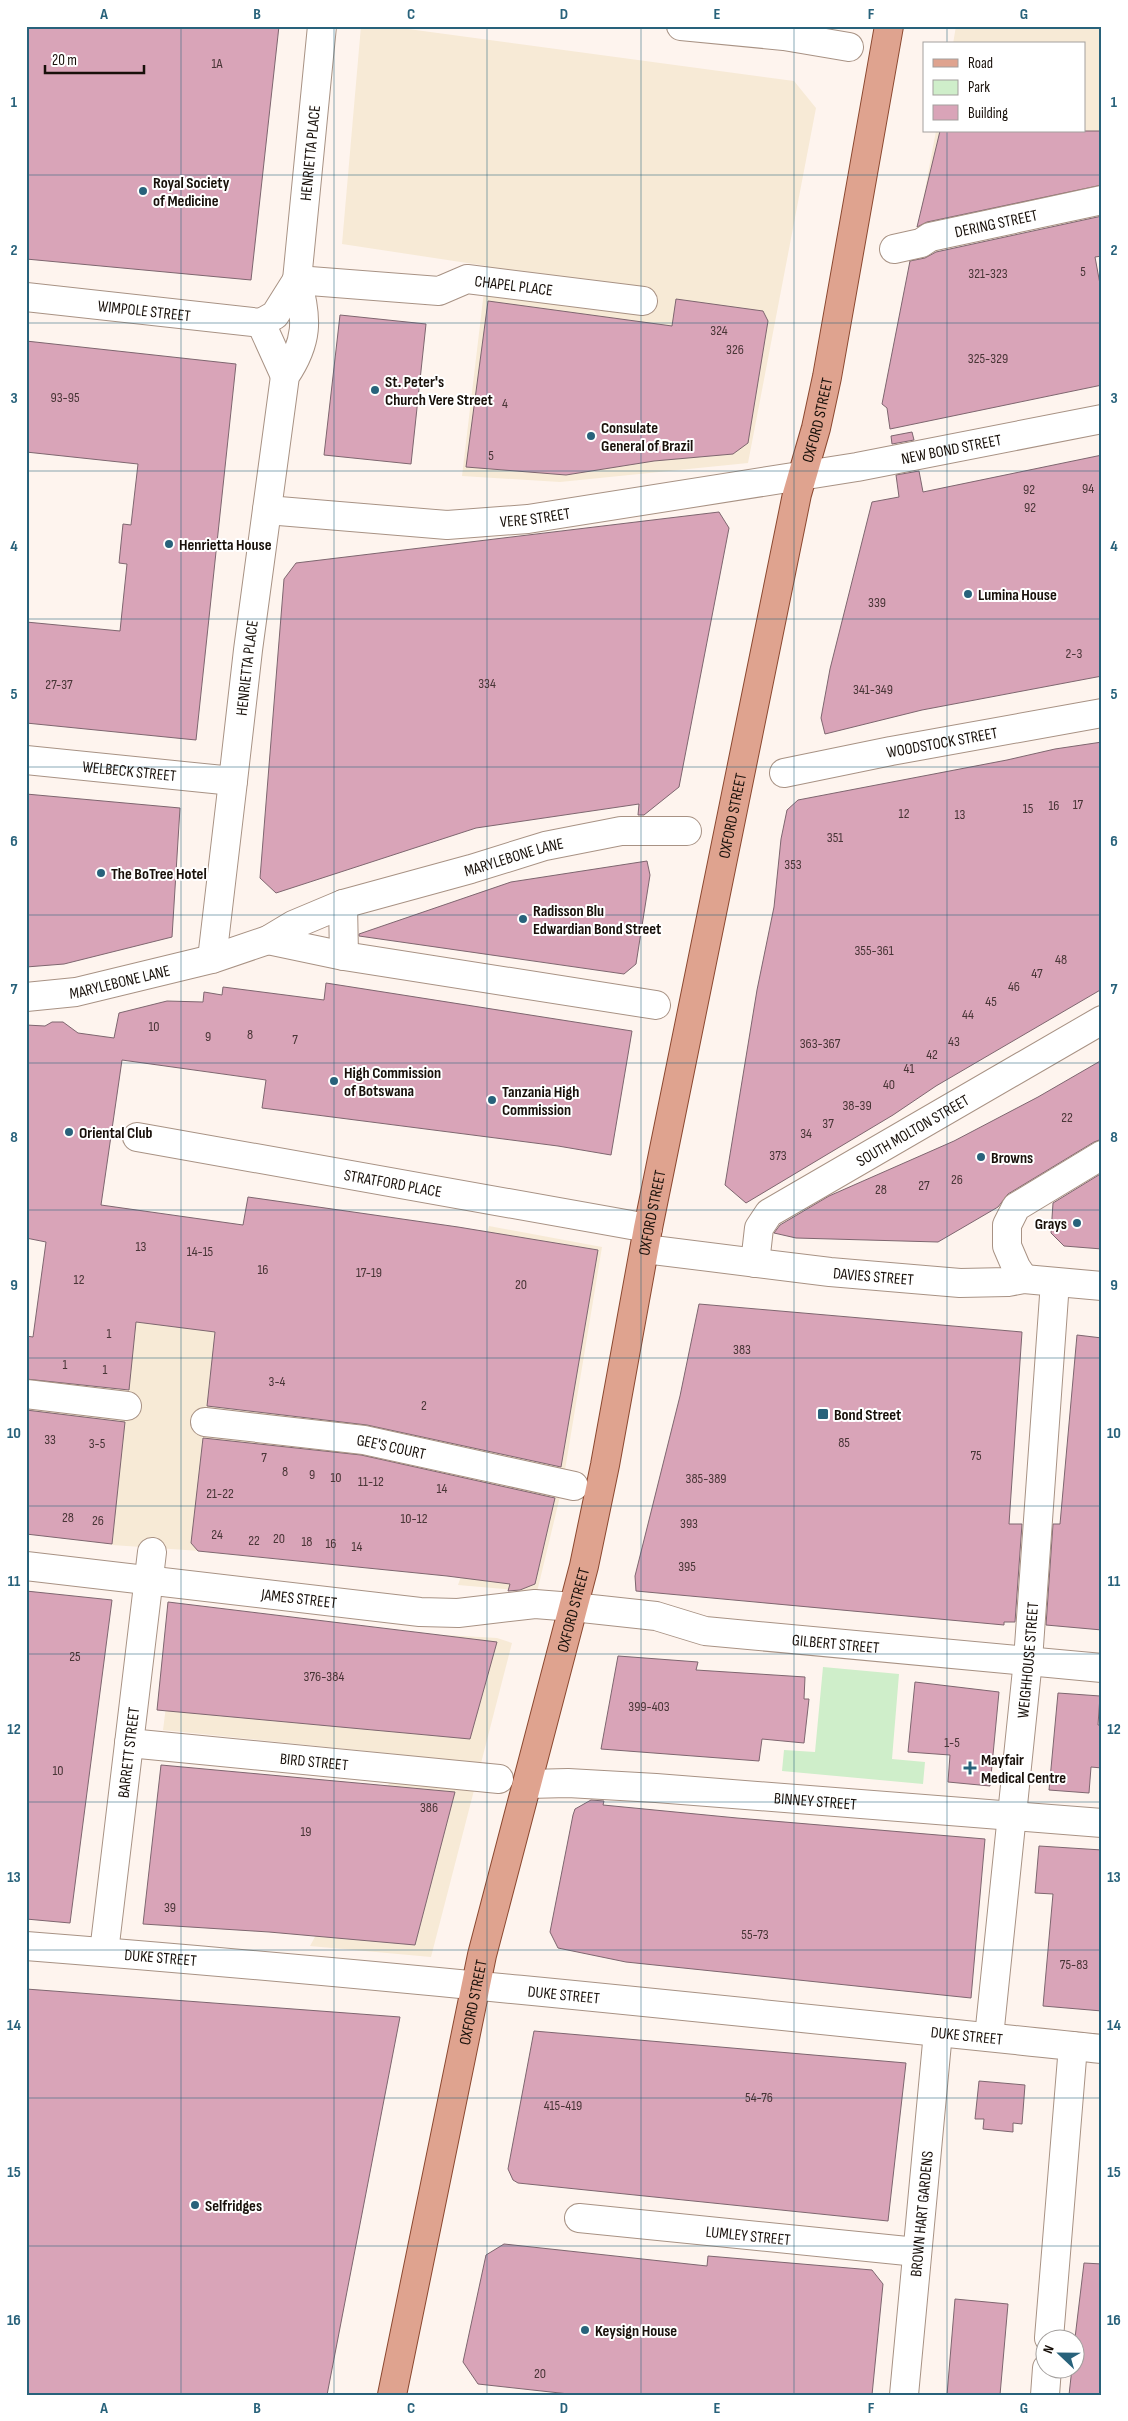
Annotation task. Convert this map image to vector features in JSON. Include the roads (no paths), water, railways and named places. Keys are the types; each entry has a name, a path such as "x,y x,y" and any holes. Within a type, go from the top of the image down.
{"main road":[{"name":"OXFORD STREET","path":"392,2395 475,1986 573,1608 605,1465 647,1238 801,476 816,428 827,377 889,26"}],"street":[{"name":"HENRIETTA PLACE","path":"212,959 285,376 298,358 304,330 305,308 297,280 322,26"},
{"path":"682,26 784,36 849,47"},
{"name":"DERING STREET","path":"894,248 921,242 930,236 1102,200"},
{"name":"CHAPEL PLACE","path":"297,280 439,291 467,279 499,281 643,301"},
{"name":"HENRIETTA PLACE","path":"261,323 274,314 297,280"},
{"name":"WIMPOLE STREET","path":"26,297 261,323"},
{"path":"261,323 285,376"},
{"name":"NEW BOND STREET","path":"801,476 867,466 1102,419"},
{"name":"VERE STREET","path":"267,510 447,525 528,519 801,476"},
{"name":"WOODSTOCK STREET","path":"784,773 891,751 1102,713"},
{"name":"WELBECK STREET","path":"26,760 233,781"},
{"name":"MARYLEBONE LANE","path":"26,997 76,992 212,959 268,940 293,925 343,904 471,869 545,846 620,831 687,831"},
{"path":"343,904 344,956"},
{"path":"268,940 344,956 656,1005"},
{"name":"SOUTH MOLTON STREET","path":"755,1263 759,1228 770,1213 1102,1020"},
{"name":"STRATFORD PLACE","path":"137,1137 647,1238"},
{"path":"1024,1279 1016,1267 1008,1246 1007,1225 1016,1208 1102,1155"},
{"name":"DAVIES STREET","path":"647,1238 755,1263 960,1283 1000,1283 1024,1279 1102,1286"},
{"name":"WEIGHHOUSE STREET","path":"989,2037 1028,1660 1055,1282"},
{"path":"26,1394 127,1406"},
{"name":"GEE'S COURT","path":"205,1422 364,1440 574,1486"},
{"name":"JAMES STREET","path":"26,1566 150,1565 420,1612 458,1613 535,1604 573,1608"},
{"name":"BARRETT STREET","path":"104,1952 138,1743 150,1565"},
{"name":"GILBERT STREET","path":"573,1608 656,1616 705,1631 1102,1668"},
{"name":"BIRD STREET","path":"138,1743 499,1779"},
{"name":"BINNEY STREET","path":"528,1784 568,1783 656,1788 1102,1824"},
{"name":"DUKE STREET","path":"26,1946 475,1986 1102,2049"},
{"name":"BROWN HART GARDENS","path":"904,2395 938,2032"},
{"path":"1050,2328 1073,2046"},
{"name":"LUMLEY STREET","path":"579,2218 918,2252"},
{"path":"1044,2395 1046,2378"}],"place":[{"name":"Royal Society of Medicine","path":"143,191"},
{"name":"St. Peter's Church Vere Street","path":"375,390"},
{"name":"Consulate General of Brazil","path":"591,436"},
{"name":"Henrietta House","path":"169,544"},
{"name":"Lumina House","path":"968,594"},
{"name":"The BoTree Hotel","path":"101,873"},
{"name":"Radisson Blu Edwardian Bond Street","path":"523,919"},
{"name":"High Commission of Botswana","path":"334,1081"},
{"name":"Tanzania High Commission","path":"492,1100"},
{"name":"Oriental Club","path":"69,1132"},
{"name":"Browns","path":"981,1157"},
{"name":"Grays","path":"1077,1223"},
{"name":"Bond Street","path":"823,1414"},
{"name":"Mayfair Medical Centre","path":"970,1768"},
{"name":"Selfridges","path":"195,2205"},
{"name":"Keysign House","path":"585,2330"}]}
